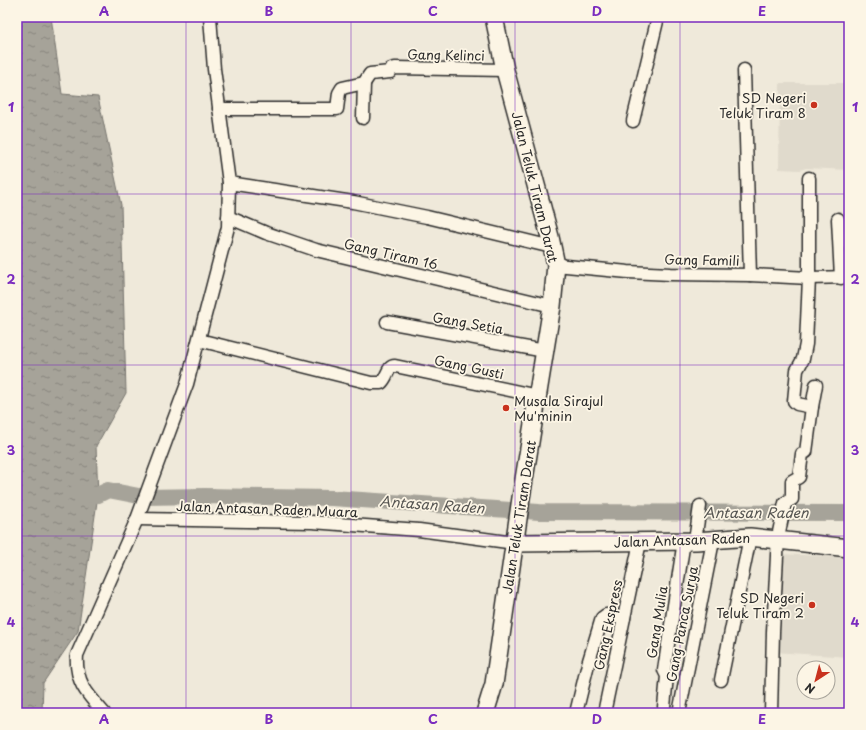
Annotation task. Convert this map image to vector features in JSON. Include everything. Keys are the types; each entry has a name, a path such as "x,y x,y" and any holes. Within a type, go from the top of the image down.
{"street":[{"path":"104,713 86,694 77,673 77,655 139,514 187,384 228,227 229,183 214,69 210,17"},
{"name":"Jalan Teluk Tiram Darat","path":"485,713 494,684 521,498 552,306 556,266 505,70 494,17"},
{"path":"633,121 658,17"},
{"name":"Gang Kelinci","path":"364,83 370,74 390,72 391,69 395,68 505,70"},
{"path":"744,70 750,275"},
{"path":"219,109 337,108 339,93 342,88 364,83 363,118"},
{"path":"809,178 809,278 806,344 804,359 797,370 794,401 796,404 812,406"},
{"path":"229,183 353,202 427,217 552,247"},
{"name":"Gang Tiram 16","path":"228,217 266,233 316,250 552,306"},
{"path":"838,219 845,278"},
{"name":"Gang Famili","path":"556,266 664,274 845,278"},
{"name":"Gang Setia","path":"387,322 545,351"},
{"name":"Gang Gusti","path":"199,340 371,383 381,383 387,376 390,367 395,366 538,396"},
{"path":"771,713 773,624 778,538 784,507 786,502 792,499 792,481 799,476 802,455 806,452 816,385"},
{"path":"697,539 700,508"},
{"name":"Jalan Antasan Raden Muara","path":"139,514 320,523 419,530 515,543"},
{"path":"721,680 750,537"},
{"name":"Jalan Antasan Raden","path":"515,543 640,542 750,537 778,538 849,548"},
{"name":"Gang Mulia","path":"664,707 667,676 664,670 697,539"},
{"name":"Gang Panca Surya","path":"679,713 697,539"},
{"name":"Gang Ekspress","path":"604,713 640,542"},
{"path":"576,713 588,664 602,618 606,615 624,618"}],"shaded area":[{"name":"SD Negeri Teluk Tiram 8","path":"780,83 849,83 849,170 806,168 800,170 779,169"},
{"name":"SD Negeri Teluk Tiram 2","path":"778,554 849,557 849,657 774,652"}],"water":[{"path":"17,17 51,17 62,94 98,97 121,205 126,393 96,446 98,495 78,631 43,683 42,713 17,713"}],"waterway":[{"name":"Antasan Raden","path":"76,493 98,495 108,490 144,497 205,496 332,498 539,512 849,513"}],"place":[{"name":"SD Negeri Teluk Tiram 8","path":"814,105"},
{"name":"Musala Sirajul Mu'minin","path":"506,408"},
{"name":"SD Negeri Teluk Tiram 2","path":"812,605"}]}
